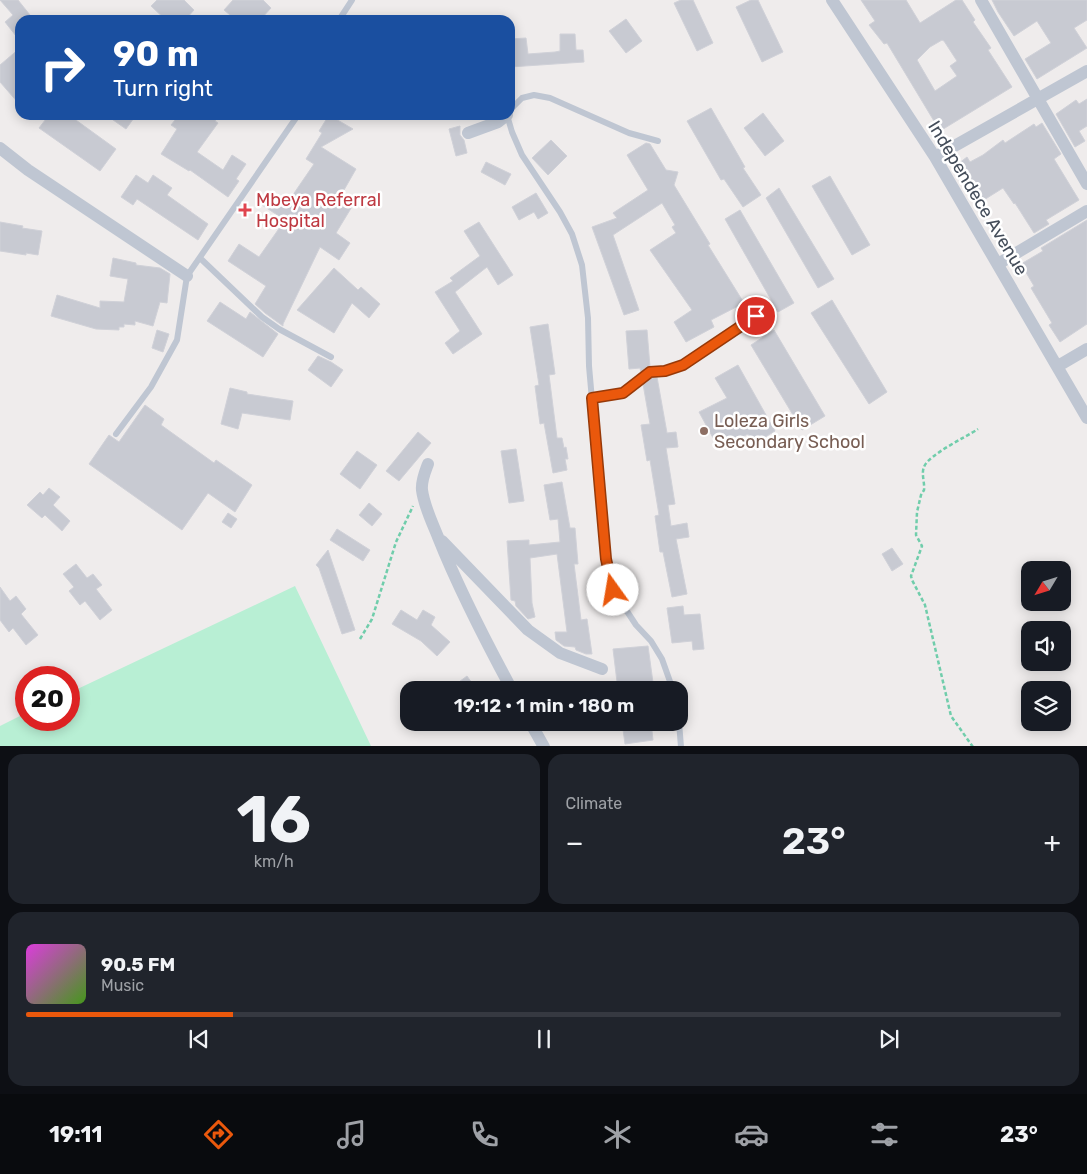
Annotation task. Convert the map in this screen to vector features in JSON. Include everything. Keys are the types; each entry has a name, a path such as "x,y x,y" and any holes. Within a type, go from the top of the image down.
{"street":[{"name":"Independece Avenue","path":"832,0 935,157 1087,418"},
{"path":"981,0 1087,184"},
{"path":"935,157 1087,71"},
{"path":"468,133 501,120"},
{"path":"0,148 28,170 187,276"},
{"path":"998,264 1087,211"},
{"path":"1058,366 1087,350"},
{"path":"428,464 422,480 422,489 428,512 483,638 507,681"},
{"path":"438,537 528,630 560,654 602,669"},
{"path":"535,731 544,746"}],"lane":[{"path":"342,15 352,0"},
{"path":"515,105 522,98 534,95 550,98 629,133 658,141"},
{"path":"116,434 151,387 177,340 187,276 295,120"},
{"path":"508,120 522,154 572,234 582,265 588,318 589,366 606,559 613,590 636,625 652,641 662,659 670,681"},
{"path":"200,258 262,318 332,357"},
{"path":"592,398 623,393 650,372 665,371 683,365 756,316"},
{"path":"680,731 681,746"}],"path":[{"path":"973,746 952,716 925,605 912,580 912,576 922,546 916,535 916,512 924,490 924,465 934,454 978,429"},
{"path":"360,639 372,619 396,542 422,489"}],"green space":[{"path":"295,586 371,746 0,746 0,726 15,718 15,731 80,731 80,688"}],"building":[{"path":"0,0 18,0 30,15 15,15 15,35 5,22 13,15"},
{"path":"157,0 184,0 194,10 190,15 161,15 151,6"},
{"path":"233,0 263,0 271,8 265,15 230,15 224,10"},
{"path":"681,0 693,0 713,43 697,51 674,3"},
{"path":"751,0 758,0 783,52 762,62 736,7"},
{"path":"861,0 906,0 920,23 956,0 962,0 975,20 973,22 991,48 988,50 1012,87 940,131 887,43 884,44 869,25 875,21","holes":["942,40 957,61 950,66 957,76 935,91 917,60 930,47"]},
{"path":"992,0 1087,0 1087,20 1074,28 1087,48 1037,79 1025,59 1051,43 1037,21 1014,36"},
{"path":"626,19 642,41 626,53 609,31"},
{"path":"560,34 575,34 576,50 583,50 584,62 515,67 515,39 526,38 528,54 560,51"},
{"path":"15,52 15,99 0,82 0,65"},
{"path":"1087,99 1087,126 1079,131 1085,141 1075,147 1056,114 1076,100 1079,104"},
{"path":"711,108 745,167 743,168 761,195 743,207 724,179 721,180 687,121"},
{"path":"763,113 784,141 765,156 744,128"},
{"path":"45,120 76,120 116,149 100,171 39,128"},
{"path":"113,120 132,120 126,129"},
{"path":"175,120 216,120 218,123 197,152 223,170 232,155 246,164 236,179 239,181 228,197 190,170 161,154 177,129 171,125"},
{"path":"326,120 338,120 353,129 321,147 356,169 340,197 353,205 336,233 350,243 339,260 320,247 283,326 255,304 266,286 228,261 239,244 259,257 285,220 262,205 271,191 288,202 314,164 306,159 322,133 319,131"},
{"path":"1042,123 1061,154 1054,159 1079,200 1046,220 1049,224 1034,233 1003,188 979,203 954,167 967,157 970,162 1003,140 1005,143 1034,124 1036,127"},
{"path":"460,126 460,135 464,140 467,153 456,156 449,129"},
{"path":"551,140 567,156 548,175 532,158"},
{"path":"646,143 650,144 666,170 678,172 674,185 744,303 711,320 714,327 686,342 674,322 692,310 650,250 676,233 672,227 675,225 662,203 613,235 639,310 624,315 592,227 617,218 613,213 648,190 627,155"},
{"path":"486,162 511,174 505,185 481,172"},
{"path":"136,175 148,183 153,175 172,188 167,195 208,224 198,240 137,199 133,205 121,197"},
{"path":"830,176 870,245 852,255 812,186"},
{"path":"779,188 834,279 818,288 766,198"},
{"path":"536,193 548,213 538,219 534,212 519,220 512,207"},
{"path":"740,210 794,303 778,312 725,219"},
{"path":"1087,220 1087,324 1060,342 1049,325 1052,323 1031,288 1034,286 1021,264 1043,251 1041,248"},
{"path":"0,222 42,231 38,255 0,251"},
{"path":"479,222 513,275 498,285 487,267 455,292 482,334 453,354 445,343 460,331 435,292 453,281 450,278 480,256 464,231"},
{"path":"113,258 136,263 136,265 160,268 170,274 167,303 160,302 153,326 135,321 135,325 124,324 124,327 119,327 119,330 96,329 51,316 57,295 100,308 100,301 124,302 128,279 110,276"},
{"path":"334,268 358,290 361,287 380,304 369,318 352,303 334,333 297,310"},
{"path":"832,300 887,392 869,404 811,313"},
{"path":"220,302 246,319 250,312 278,334 263,357 207,321"},
{"path":"548,324 555,374 549,375 557,438 562,438 568,459 565,459 567,470 553,473 544,423 540,424 535,386 539,385 530,327"},
{"path":"157,330 169,334 163,352 152,348"},
{"path":"647,330 650,367 641,373 640,368 629,369 626,331"},
{"path":"774,330 825,416 802,430 751,345"},
{"path":"318,356 343,370 331,387 308,370"},
{"path":"738,365 775,431 754,444 748,434 719,449 699,412 727,398 715,378"},
{"path":"651,377 657,377 667,433 676,432 678,447 666,448 675,504 668,505 671,526 687,523 689,537 676,539 687,594 672,597 663,552 660,552 655,516 659,515 650,460 647,461 641,425 650,424 643,384"},
{"path":"230,388 247,392 247,394 293,401 290,420 242,413 238,429 221,424"},
{"path":"145,405 164,419 161,425 214,463 216,460 252,485 235,512 208,493 182,530 89,464 109,435 119,442"},
{"path":"418,432 431,443 399,481 386,471"},
{"path":"516,449 524,501 509,503 501,451"},
{"path":"357,451 377,465 360,489 340,474"},
{"path":"562,482 570,528 575,528 578,564 574,564 581,620 587,619 592,654 576,650 575,647 564,646 556,640 555,632 567,632 557,554 530,558 532,603 535,617 528,619 516,606 515,601 511,600 507,541 529,540 529,545 560,542 558,519 550,520 544,485"},
{"path":"49,488 60,497 53,505 70,521 62,531 45,515 42,518 27,505 40,492 43,495"},
{"path":"369,503 382,514 372,526 359,515"},
{"path":"228,513 237,519 231,528 222,522"},
{"path":"337,529 370,550 363,561 330,540"},
{"path":"892,548 903,564 892,571 882,554"},
{"path":"328,550 355,630 342,634 319,568 316,565"},
{"path":"76,564 87,578 93,574 102,585 96,589 112,610 100,620 85,601 80,605 69,591 74,587 63,574"},
{"path":"0,587 10,601 16,596 26,609 21,614 38,635 26,645 13,628 9,632 0,620"},
{"path":"683,606 684,615 700,614 704,649 693,650 692,641 672,643 667,608"},
{"path":"401,610 417,620 423,610 435,617 431,625 450,642 437,656 421,641 392,624"},
{"path":"648,646 653,681 617,681 613,649"},
{"path":"467,676 471,681 460,681"},
{"path":"623,731 652,731 653,740 625,744"}],"place":[{"name":"Mbeya Referral Hospital","path":"245,210"},
{"name":"Loleza Girls Secondary School","path":"704,431"}],"route":[{"path":"613,590 606,559 592,398 623,393 650,372 665,371 683,365 756,316"}]}
